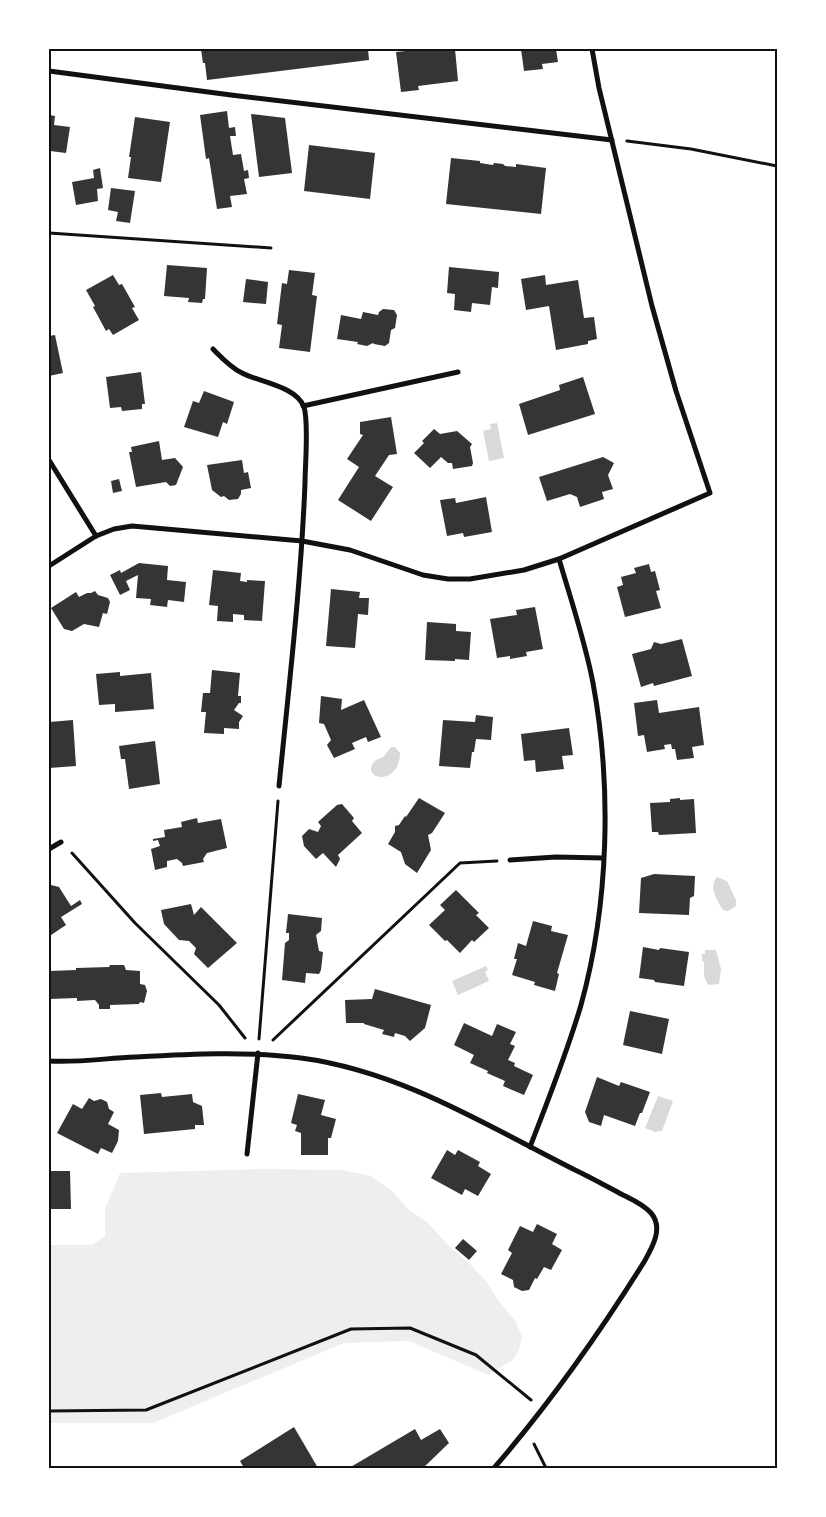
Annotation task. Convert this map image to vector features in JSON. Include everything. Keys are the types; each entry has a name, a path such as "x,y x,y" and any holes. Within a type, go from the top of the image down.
{"street":[{"path":"49,566 96,536 114,529 132,526 152,526 330,545 423,575 448,579 470,579 524,570 559,559 710,493 676,391 652,306 599,88 592,49"},
{"path":"49,71 612,140"},
{"path":"213,349 227,364 242,373 284,389 296,396 304,406 306,439 302,541 279,786"},
{"path":"304,406 458,372"},
{"path":"49,460 96,536"},
{"path":"530,1148 570,1040 581,1004 596,934 603,858 604,764 600,728 593,682 583,638 559,559"},
{"path":"49,849 61,842"},
{"path":"510,860 556,857 603,858"},
{"path":"49,1061 136,1056 258,1054 303,1058 337,1065 395,1082 465,1112 643,1206 652,1214 657,1224 652,1248 625,1293 580,1359 527,1430 494,1468"},
{"path":"247,1154 258,1054"}],"path":[{"path":"612,140 691,149 777,166"},
{"path":"49,233 271,248"},
{"path":"258,1054 279,786"},
{"path":"61,842 135,923 219,1005 258,1054"},
{"path":"258,1054 460,863 510,860"},
{"path":"49,1411 146,1410 351,1329 410,1328 476,1355 531,1400"},
{"path":"527,1430 546,1468"}],"shaded area":[{"path":"497,423 504,458 489,461 483,431 491,429 490,424"},
{"path":"391,747 395,747 400,753 394,772 388,776 376,776 372,773 371,768 374,762 384,756"},
{"path":"717,877 727,881 736,900 736,906 728,911 723,910 714,894 713,885"},
{"path":"705,950 716,950 721,969 719,984 708,985 704,976 702,954 705,954"},
{"path":"486,966 488,970 485,972 489,981 458,995 452,981"},
{"path":"658,1096 673,1101 662,1131 655,1132 645,1128"},
{"path":"262,1169 342,1170 371,1176 392,1191 408,1209 428,1223 449,1246 470,1264 486,1281 515,1321 522,1336 519,1350 513,1360 488,1375 409,1341 344,1343 153,1423 49,1423 49,1245 92,1245 105,1236 105,1209 120,1173"}],"building":[{"path":"201,49 368,49 369,60 207,80"},
{"path":"455,49 458,81 418,86 419,90 401,92 396,52"},
{"path":"521,49 556,49 558,62 542,64 543,69 524,71"},
{"path":"227,111 229,128 235,127 236,136 230,136 233,155 241,154 244,171 248,170 249,178 244,179 247,194 230,196 232,207 217,209 209,158 206,159 200,115"},
{"path":"251,114 285,118 292,173 259,177"},
{"path":"49,115 55,116 54,125 70,127 66,153 50,151 49,154"},
{"path":"135,117 170,122 161,182 128,178"},
{"path":"309,145 375,153 370,199 304,191"},
{"path":"451,158 480,161 480,163 493,165 494,163 516,167 516,164 546,168 541,214 446,204"},
{"path":"100,168 103,188 97,189 98,201 76,205 72,182 94,178 93,170"},
{"path":"111,188 135,191 130,223 116,221 118,212 108,210"},
{"path":"167,265 207,268 205,299 203,299 202,303 188,302 189,298 164,296"},
{"path":"449,267 499,272 498,288 492,287 490,305 472,303 471,312 454,310 455,294 447,293"},
{"path":"289,270 315,273 312,295 317,296 310,352 279,348 282,325 277,324 282,283 287,284"},
{"path":"113,275 119,285 122,284 135,307 132,308 139,320 113,335 109,329 106,331 86,290"},
{"path":"545,275 546,285 578,280 584,318 594,317 597,339 588,341 588,344 556,350 549,306 526,310 521,279"},
{"path":"246,279 268,282 266,304 243,302"},
{"path":"383,309 394,310 397,315 395,328 391,330 389,343 385,346 373,343 367,346 357,344 358,342 337,339 341,315 361,319 363,312 378,315"},
{"path":"55,335 63,373 49,376 49,336"},
{"path":"141,372 145,404 142,404 142,409 122,411 121,407 110,408 106,377"},
{"path":"583,377 595,414 528,435 519,404 560,390 559,385"},
{"path":"204,391 234,402 227,424 223,422 218,437 184,427 193,401 199,403"},
{"path":"391,417 397,454 389,455 375,476 393,487 371,521 338,500 359,467 347,459 363,435 360,434 360,422"},
{"path":"434,429 440,434 457,431 472,444 470,447 472,466 453,469 452,463 448,463 441,457 430,468 414,453 424,443 422,441"},
{"path":"159,441 162,460 175,458 183,467 176,485 170,486 166,482 136,487 129,452 132,452 131,447"},
{"path":"603,457 614,463 608,475 613,489 602,492 604,499 580,507 577,497 570,494 547,501 539,477"},
{"path":"242,460 244,473 248,472 251,488 241,490 238,499 229,500 224,496 221,497 212,490 207,465"},
{"path":"119,479 122,491 113,493 111,481"},
{"path":"486,497 492,532 464,537 463,533 447,536 440,500 455,498 456,503"},
{"path":"139,563 168,566 167,580 186,582 184,602 168,600 167,607 150,605 151,599 136,598 138,575 126,581 130,590 120,595 110,575 120,570 121,573"},
{"path":"649,564 651,572 655,571 660,590 656,591 661,608 625,617 617,587 623,585 621,577 636,573 634,568"},
{"path":"213,570 241,573 240,581 265,581 262,621 244,620 244,615 233,614 233,622 217,621 218,606 209,605"},
{"path":"331,589 360,592 359,598 369,598 368,615 358,614 355,648 326,646"},
{"path":"95,591 98,595 108,598 110,602 107,614 103,613 99,627 84,624 72,631 64,629 51,608 76,592 79,597"},
{"path":"535,607 543,649 526,652 527,656 510,659 510,656 497,658 490,619 517,615 516,610"},
{"path":"427,622 456,624 456,631 471,632 469,660 425,660"},
{"path":"682,639 692,676 654,686 653,683 641,687 632,654 651,649 654,642 661,644"},
{"path":"212,670 240,673 238,696 241,696 241,703 234,710 243,716 239,722 239,729 224,728 224,734 204,733 206,712 201,712 203,693 210,693"},
{"path":"120,672 120,676 151,673 154,709 115,712 115,704 99,705 96,674"},
{"path":"321,696 342,699 341,710 364,700 381,737 368,742 366,737 352,743 355,749 334,758 327,745 331,740 324,724 319,723"},
{"path":"657,700 659,713 699,707 704,745 692,747 694,758 677,760 675,749 672,749 671,744 664,745 665,749 647,752 644,735 638,736 634,703"},
{"path":"476,715 493,717 491,740 476,739 470,768 439,766 443,720 475,722"},
{"path":"73,720 76,766 49,768 49,722"},
{"path":"569,728 573,755 562,756 564,769 536,772 535,760 524,761 521,734"},
{"path":"155,741 160,784 129,789 125,759 121,759 119,746"},
{"path":"419,798 445,813 432,833 428,835 431,850 417,873 405,864 401,852 388,844 395,832 395,826 399,825 406,817"},
{"path":"680,798 680,800 694,799 696,833 659,835 658,832 652,832 650,803 670,802 670,799"},
{"path":"342,804 354,818 352,821 362,833 338,855 340,859 336,867 323,853 316,859 304,846 302,836 309,829 318,832 321,826 318,822 337,805"},
{"path":"197,818 198,823 221,819 227,848 207,853 203,859 204,862 183,866 177,859 167,861 167,867 155,870 151,849 160,846 158,840 153,841 153,839 165,837 164,830 182,827 181,822"},
{"path":"654,874 695,876 694,896 690,898 689,915 639,913 641,878"},
{"path":"49,886 59,887 71,906 80,900 82,904 61,917 66,925 49,935"},
{"path":"456,890 479,913 476,915 489,928 474,942 472,940 460,953 429,925 445,910 440,905"},
{"path":"191,904 194,915 201,907 237,943 208,968 194,954 196,948 189,941 179,940 164,924 161,910"},
{"path":"288,914 322,918 321,931 316,935 319,951 323,952 321,970 319,974 306,973 305,983 282,980 285,943 289,940 289,933 286,933"},
{"path":"533,921 552,926 551,931 568,935 557,973 559,974 555,991 534,985 535,982 512,975 517,959 514,959 518,943 526,946"},
{"path":"643,947 689,952 684,986 639,978"},
{"path":"110,965 124,965 126,970 140,971 140,984 145,985 147,991 144,1003 110,1005 110,1009 99,1009 99,1005 95,1000 77,1001 77,998 49,999 49,971 109,967"},
{"path":"375,989 431,1005 425,1028 410,1041 405,1036 395,1033 394,1037 382,1034 384,1030 364,1023 346,1023 345,1000 372,999"},
{"path":"630,1011 669,1019 662,1054 623,1045"},
{"path":"464,1023 492,1036 497,1024 516,1032 510,1044 515,1046 508,1060 515,1063 514,1066 533,1075 524,1095 503,1086 505,1081 470,1063 474,1055 454,1045"},
{"path":"597,1077 619,1086 621,1082 650,1092 635,1126 604,1115 601,1126 589,1122 585,1112"},
{"path":"161,1093 162,1097 192,1094 193,1102 202,1106 204,1125 195,1125 195,1129 144,1134 140,1095"},
{"path":"298,1094 325,1100 321,1115 336,1119 331,1138 328,1138 328,1155 301,1155 301,1133 295,1131 297,1125 291,1123"},
{"path":"89,1098 94,1101 101,1099 107,1102 109,1109 114,1112 108,1124 119,1130 118,1141 112,1153 101,1148 98,1154 57,1133 73,1104 82,1109"},
{"path":"447,1150 455,1155 458,1150 480,1162 478,1166 491,1174 478,1196 465,1189 462,1195 431,1178"},
{"path":"49,1171 70,1171 71,1209 49,1209"},
{"path":"537,1224 557,1234 552,1244 562,1250 551,1270 544,1267 537,1279 535,1278 529,1290 522,1291 514,1287 513,1280 501,1274 512,1253 508,1250 520,1226 533,1232"},
{"path":"463,1239 477,1251 469,1260 455,1248"},
{"path":"294,1427 318,1468 244,1468 240,1461"},
{"path":"415,1429 421,1440 440,1429 449,1443 423,1468 349,1468"}]}
